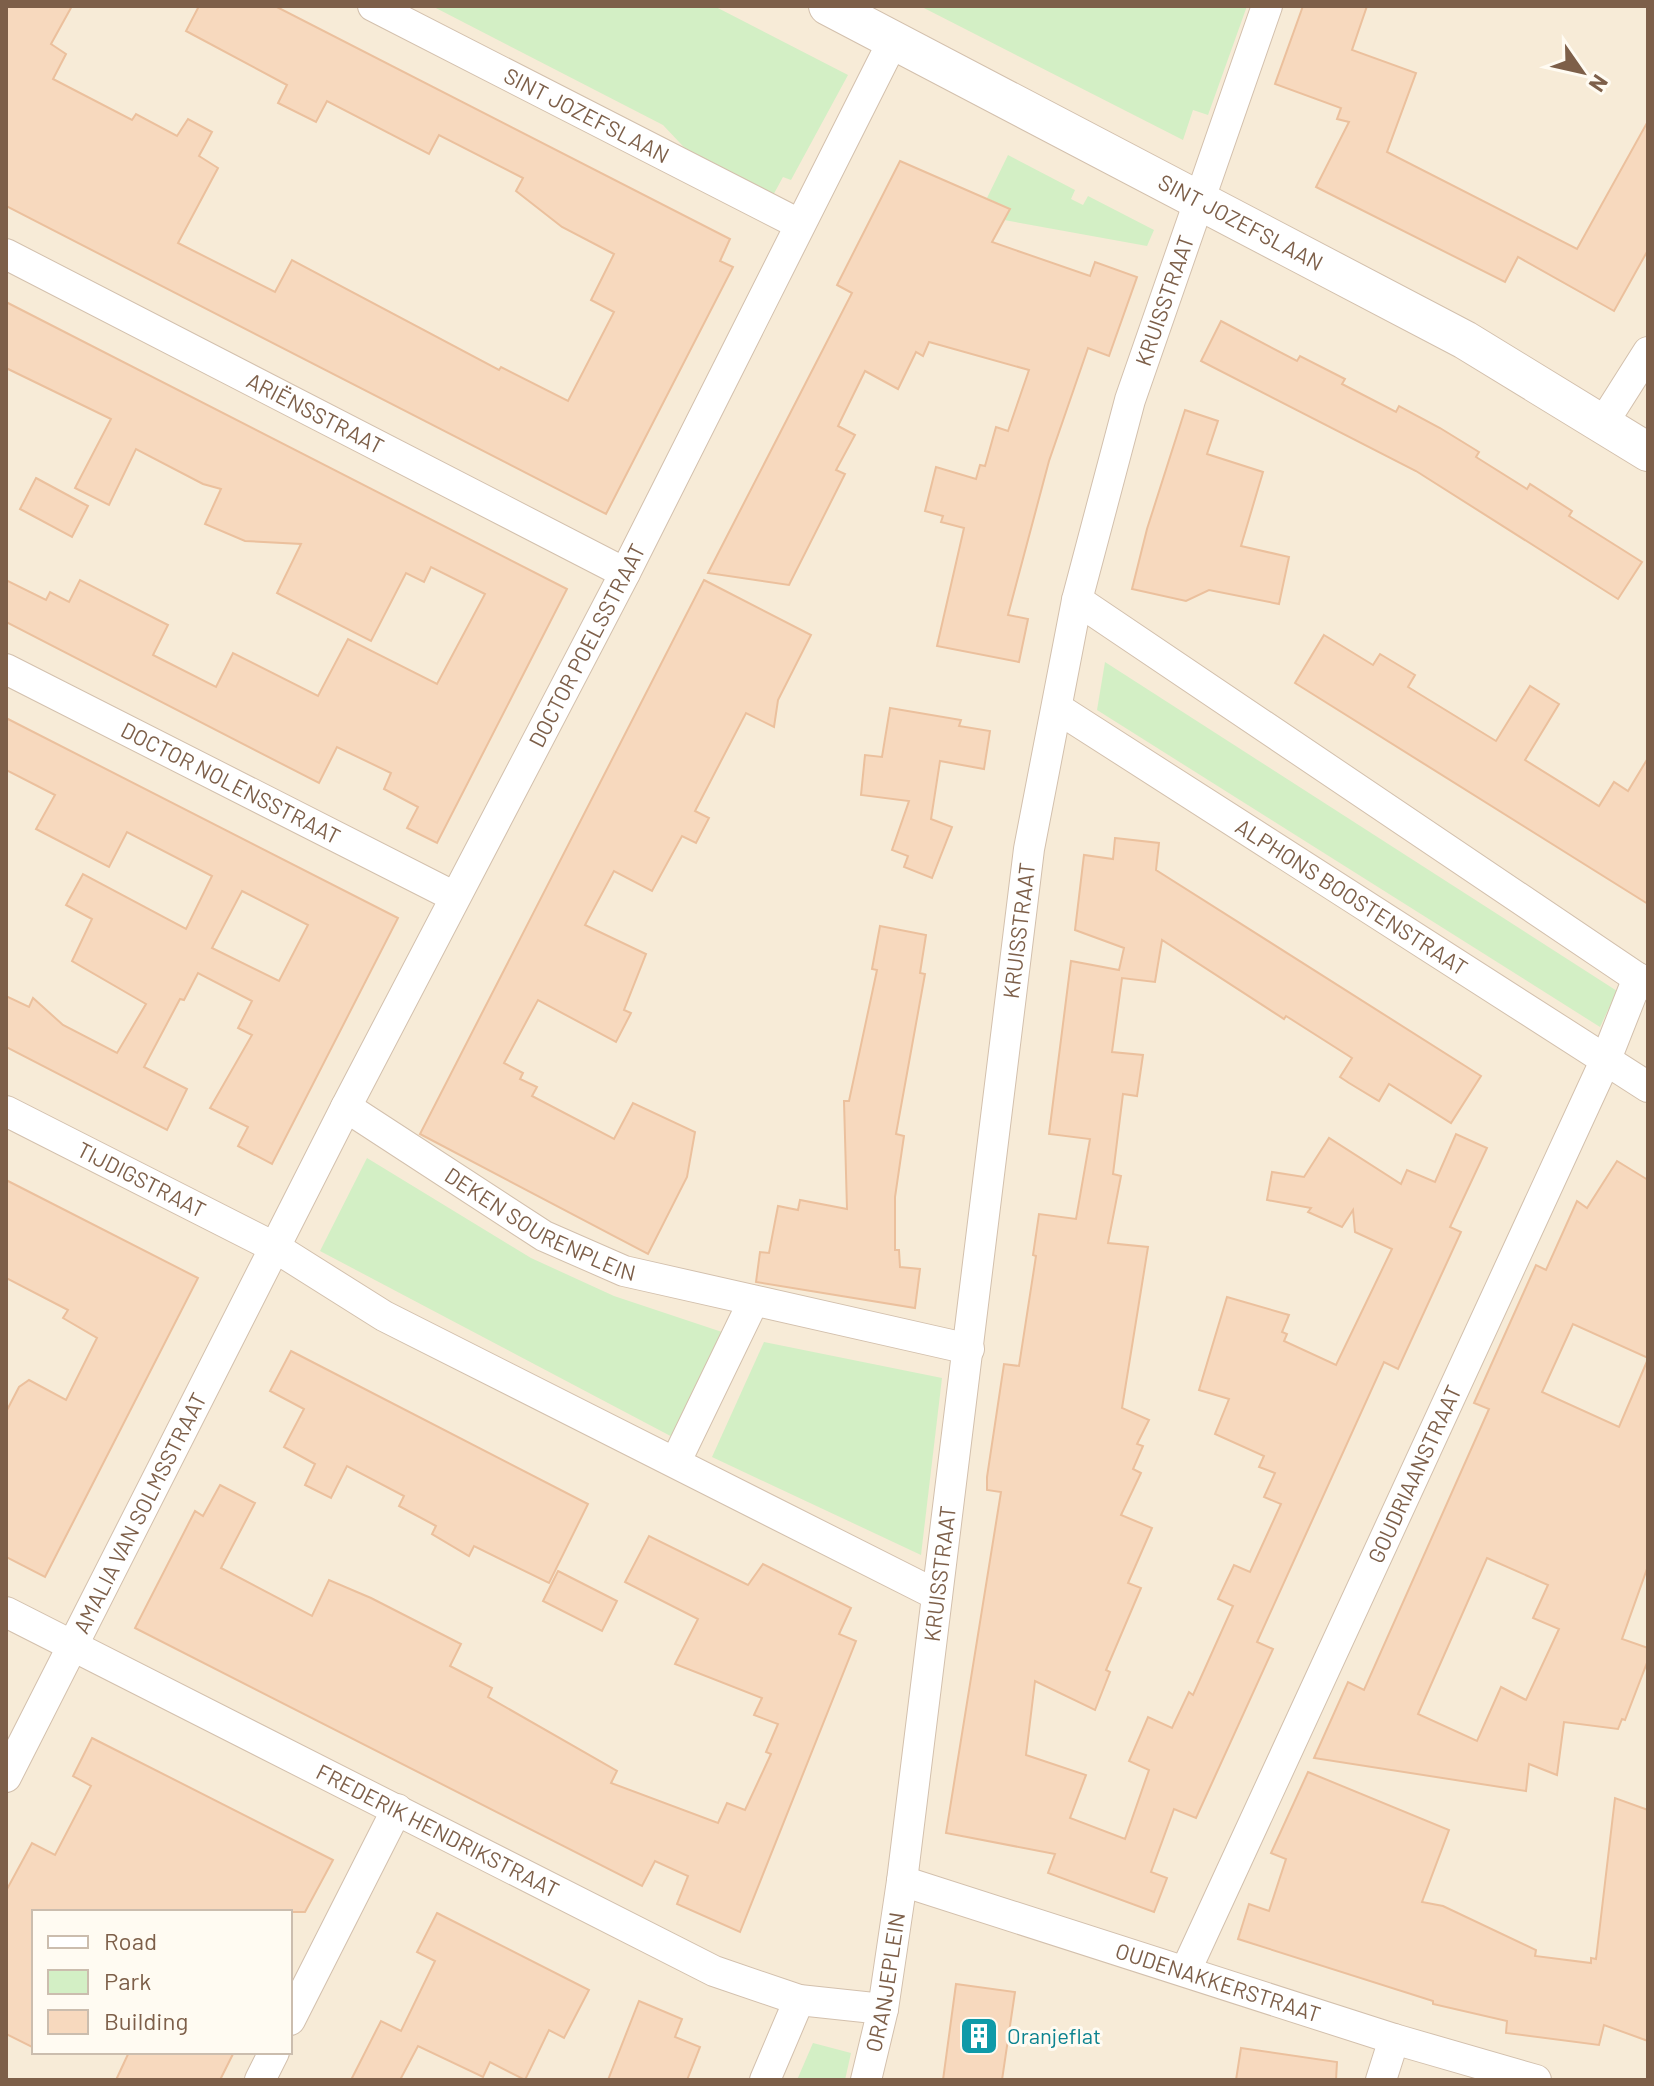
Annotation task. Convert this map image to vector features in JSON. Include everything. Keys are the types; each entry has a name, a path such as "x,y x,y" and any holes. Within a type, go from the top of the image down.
{"street":[{"name":"SINT JOZEFSLAAN","path":"373,6 799,224"},
{"name":"SINT JOZEFSLAAN","path":"828,6 1465,340 1648,452"},
{"name":"KRUISSTRAAT","path":"902,1881 1029,849 1077,600 1130,400 1267,6"},
{"name":"DOCTOR POELSSTRAAT","path":"276,1248 346,1107 625,573 894,39"},
{"name":"ARIËNSSTRAAT","path":"6,254 625,573"},
{"path":"1603,423 1648,352"},
{"path":"1077,600 1643,981"},
{"name":"DOCTOR NOLENSSTRAAT","path":"6,669 455,897"},
{"name":"ALPHONS BOOSTENSTRAAT","path":"1057,708 1648,1087"},
{"name":"GOUDRIAANSTRAAT","path":"1186,1970 1643,981"},
{"name":"DEKEN SOURENPLEIN","path":"346,1107 544,1236 624,1271 969,1349"},
{"name":"TIJDIGSTRAAT","path":"6,1111 276,1248"},
{"path":"276,1248 384,1316 937,1595"},
{"name":"AMALIA VAN SOLMSSTRAAT","path":"6,1777 276,1248"},
{"path":"676,1461 753,1302"},
{"name":"FREDERIK HENDRIKSTRAAT","path":"6,1612 714,1971 799,2000 883,2009"},
{"path":"292,2016 397,1809"},
{"name":"OUDENAKKERSTRAAT","path":"902,1881 1394,2039 1536,2080"},
{"name":"ORANJEPLEIN","path":"866,2080 883,2009 902,1881"},
{"path":"765,2080 799,2000"},
{"path":"1381,2080 1394,2039"},
{"path":"260,2080 273,2054"}],"shaded area":[{"path":"6,6 1648,6 1648,2080 6,2080"}],"green space":[{"path":"432,6 714,6 848,75 791,180 783,177 771,199 697,161 663,125"},
{"path":"920,6 1247,6 1208,115 1193,110 1183,140"},
{"path":"1008,155 1075,190 1071,199 1083,205 1088,196 1154,230 1147,246 1004,220 1010,209 987,198"},
{"path":"1105,662 1617,991 1600,1027 1097,710"},
{"path":"367,1158 531,1258 614,1296 731,1335 680,1441 320,1251"},
{"path":"764,1342 942,1378 921,1555 712,1457"},
{"path":"813,2043 851,2053 845,2080 797,2080"}],"building":[{"path":"6,6 72,6 51,44 66,54 53,79 132,120 136,114 177,136 188,119 212,132 199,156 218,168 178,243 275,292 292,260 499,370 501,367 568,401 614,312 591,300 614,254 562,227 516,191 523,178 439,135 429,154 327,101 316,122 278,103 287,85 186,31 199,6 275,6 730,239 720,261 733,267 606,514 6,206"},
{"path":"1303,6 1367,6 1352,50 1416,73 1387,152 1577,249 1648,121 1648,250 1614,311 1518,257 1505,282 1316,187 1349,122 1337,119 1341,108 1275,84"},
{"path":"900,161 1010,209 992,242 1090,276 1095,262 1137,277 1109,356 1088,348 1049,461 1008,615 1028,619 1019,662 937,646 964,528 941,522 943,516 925,511 936,467 976,479 980,465 985,466 996,427 1008,431 1029,370 929,342 923,356 916,352 898,389 865,371 838,426 855,435 836,470 845,474 789,585 708,573 852,293 837,285"},
{"path":"6,302 567,589 437,843 407,828 418,807 384,789 391,773 337,747 319,783 6,622 6,580 46,600 50,592 69,602 80,580 168,625 153,655 216,687 233,653 318,696 348,639 437,684 485,594 431,567 424,582 406,573 371,641 277,593 301,544 245,541 205,524 221,489 203,484 136,449 109,505 75,488 111,419 6,368"},
{"path":"1221,321 1297,361 1300,356 1345,379 1342,384 1396,412 1399,406 1440,428 1479,452 1476,457 1527,489 1530,484 1572,511 1569,516 1642,562 1618,599 1416,471 1201,361"},
{"path":"1185,410 1218,421 1207,454 1263,472 1241,546 1289,557 1279,604 1209,590 1186,601 1132,589 1147,529"},
{"path":"36,478 88,506 72,537 20,509"},
{"path":"704,580 811,635 778,700 774,727 746,713 695,811 709,818 696,843 682,836 652,891 614,871 585,925 646,954 624,1010 631,1013 616,1042 538,1000 504,1063 523,1073 520,1079 537,1087 532,1096 614,1139 633,1103 695,1132 687,1177 648,1254 420,1134"},
{"path":"1324,635 1373,665 1380,654 1415,675 1408,687 1496,741 1530,686 1559,704 1525,760 1599,806 1614,782 1628,791 1648,758 1648,904 1295,683"},
{"path":"890,708 961,720 959,726 990,731 984,769 940,761 931,819 952,827 932,878 904,867 908,856 892,850 909,801 861,795 865,755 882,757"},
{"path":"6,718 398,918 272,1164 238,1146 248,1127 210,1108 252,1035 238,1028 252,1001 198,973 184,1000 180,999 144,1067 187,1089 167,1130 6,1047 6,996 29,1007 33,998 63,1025 117,1053 146,1004 72,961 92,919 66,905 83,874 186,929 212,876 127,832 109,867 36,829 55,795 6,770","holes":["242,891 308,925 279,981 212,948"]},
{"path":"1115,838 1159,843 1156,870 1481,1076 1451,1123 1389,1084 1379,1101 1349,1083 1340,1077 1352,1058 1286,1016 1284,1019 1162,940 1155,982 1122,978 1112,1052 1143,1055 1137,1096 1123,1094 1113,1174 1121,1176 1108,1243 1148,1247 1122,1408 1149,1420 1137,1444 1143,1446 1133,1469 1141,1473 1121,1515 1152,1528 1128,1583 1141,1588 1106,1670 1110,1672 1095,1710 1035,1681 1026,1755 1086,1775 1070,1818 1125,1839 1149,1770 1129,1761 1148,1717 1172,1728 1189,1692 1193,1695 1233,1606 1218,1599 1234,1565 1250,1572 1281,1504 1264,1497 1275,1473 1259,1467 1264,1456 1215,1434 1229,1399 1199,1390 1227,1297 1289,1315 1282,1332 1287,1334 1284,1341 1336,1365 1392,1249 1355,1232 1353,1210 1342,1227 1308,1212 1311,1208 1267,1200 1272,1172 1304,1177 1329,1138 1401,1184 1407,1170 1435,1182 1456,1134 1487,1148 1450,1227 1461,1232 1398,1369 1384,1362 1257,1642 1273,1649 1196,1818 1174,1809 1151,1872 1167,1878 1154,1912 1048,1873 1055,1854 946,1833 1001,1492 987,1490 987,1477 1004,1364 1019,1366 1036,1256 1033,1255 1039,1214 1076,1219 1090,1139 1049,1134 1071,961 1119,970 1124,948 1075,930 1084,855 1113,859"},
{"path":"880,926 926,935 920,973 925,974 896,1134 904,1136 895,1197 895,1250 899,1250 900,1267 920,1269 915,1308 756,1282 760,1252 769,1253 778,1206 798,1210 800,1200 847,1209 844,1101 849,1101 877,970 872,969"},
{"path":"1617,1161 1648,1180 1648,1358 1573,1324 1542,1392 1619,1427 1648,1359 1648,1566 1622,1639 1648,1648 1648,1660 1625,1720 1622,1719 1618,1729 1564,1722 1557,1775 1529,1764 1526,1791 1314,1758 1348,1682 1364,1690 1489,1409 1474,1403 1536,1265 1546,1270 1577,1201 1587,1208","holes":["1487,1558 1548,1585 1533,1618 1559,1629 1526,1700 1501,1687 1477,1741 1418,1714"]},
{"path":"6,1180 198,1278 45,1577 6,1557 6,1412 19,1387 29,1380 66,1400 97,1338 63,1318 68,1310 6,1278"},
{"path":"291,1351 588,1504 549,1583 474,1546 469,1556 432,1534 436,1526 399,1506 404,1496 347,1466 331,1498 305,1485 315,1464 284,1447 304,1409 270,1391"},
{"path":"220,1485 255,1503 221,1568 312,1616 329,1580 461,1644 450,1666 492,1688 488,1697 617,1771 611,1783 718,1823 727,1803 745,1810 771,1754 766,1752 778,1724 754,1715 762,1698 675,1664 698,1619 625,1582 649,1536 748,1585 763,1564 851,1608 839,1634 856,1641 740,1932 677,1904 688,1876 655,1861 642,1886 135,1628 195,1511 203,1516"},
{"path":"558,1571 617,1601 602,1631 543,1601"},
{"path":"92,1738 333,1860 305,1912 32,1910 32,2047 6,2034 6,1891 32,1843 55,1855 91,1786 73,1776"},
{"path":"1308,1772 1449,1830 1422,1902 1443,1906 1536,1950 1535,1956 1591,1963 1591,1958 1596,1959 1615,1798 1648,1810 1648,2041 1604,2025 1599,2045 1506,2033 1507,2021 1433,2004 1433,2001 1238,1939 1249,1904 1269,1911 1286,1859 1271,1853"},
{"path":"437,1913 589,1990 564,2038 549,2030 525,2080 490,2062 483,2077 418,2046 400,2080 351,2080 381,2021 401,2031 435,1961 417,1952"},
{"name":"Oranjeflat","path":"956,1984 1015,1992 1002,2080 943,2080"},
{"path":"639,2001 682,2019 675,2037 700,2047 687,2080 608,2080"},
{"path":"1241,2048 1337,2062 1336,2080 1236,2080"},
{"path":"128,2054 233,2054 220,2080 116,2080"}],"place":[{"name":"Oranjeflat","path":"979,2036"}]}
